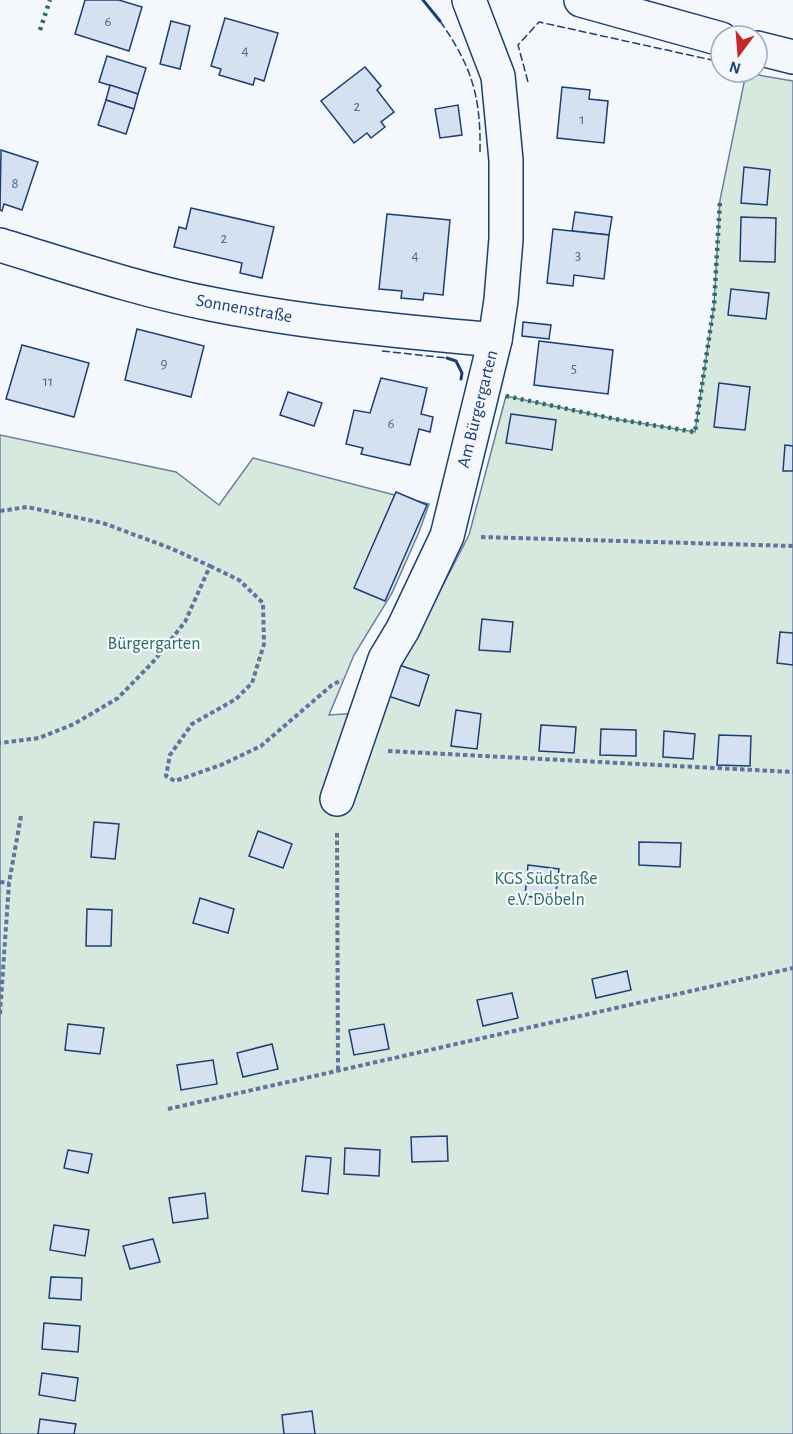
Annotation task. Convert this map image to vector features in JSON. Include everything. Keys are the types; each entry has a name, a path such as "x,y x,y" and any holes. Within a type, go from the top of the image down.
{"street":[{"name":"Am Bürgergarten","path":"337,799 386,657 403,629 447,536 495,340 506,239 506,160 498,76 469,0"},
{"path":"581,0 709,36"},
{"path":"769,51 793,57"},
{"name":"Sonnenstraße","path":"0,245 106,278 210,304 344,326 495,340"}],"path":[{"path":"0,511 27,507 103,523 170,548 239,580 263,603 264,644 252,683 236,699 192,724 170,755 166,776 175,781 221,765 261,746 332,685 386,657"},
{"path":"447,536 793,546"},
{"path":"0,742 39,738 74,724 118,698 153,662 185,622 210,566"},
{"path":"354,749 793,772"},
{"path":"337,799 338,1071"},
{"path":"0,1014 9,883 21,816"},
{"path":"0,882 9,883"},
{"path":"168,1109 793,968"}],"green space":[{"name":"KGS Südstraße e.V. Döbeln","path":"769,77 793,81 793,1434 0,1434 0,435 176,472 219,505 253,458 429,504 392,593 354,655 329,715 377,712 469,535 506,396 615,419 695,432 714,305 720,200 744,84 769,84"}],"building":[{"path":"85,0 119,0 142,7 129,51 75,34"},
{"path":"225,18 278,33 264,81 255,78 253,85 219,75 221,69 211,66"},
{"path":"171,21 190,26 180,69 160,64"},
{"path":"107,56 146,68 138,94 99,82"},
{"path":"365,67 381,86 377,90 394,112 381,122 385,127 371,138 367,133 354,143 321,101"},
{"path":"110,85 138,94 134,109 106,100"},
{"path":"562,87 590,90 589,99 608,101 604,143 557,138"},
{"path":"106,100 134,109 126,134 98,125"},
{"path":"458,105 462,135 440,138 435,109"},
{"path":"1,150 38,162 22,210 4,204 2,211 0,210"},
{"path":"744,167 770,170 767,205 741,203"},
{"path":"191,208 274,227 262,278 240,273 242,263 174,247 179,227 186,229"},
{"path":"575,212 612,217 609,235 572,231"},
{"path":"387,214 450,220 443,295 424,293 423,300 401,298 402,291 379,289"},
{"path":"741,217 776,218 775,262 740,261"},
{"path":"553,229 609,235 604,279 574,275 573,286 547,283"},
{"path":"731,289 769,293 766,319 728,315"},
{"path":"523,322 551,325 549,339 522,336"},
{"path":"137,329 204,346 191,397 125,380"},
{"path":"539,341 613,350 608,394 534,385"},
{"path":"22,345 89,363 74,417 6,399"},
{"path":"381,378 427,388 421,414 433,417 430,432 419,429 410,465 361,454 363,448 346,444 354,410 370,413"},
{"path":"719,383 750,387 745,430 714,427"},
{"path":"288,392 322,403 314,426 280,415"},
{"path":"511,414 556,420 552,450 506,443"},
{"path":"785,445 793,446 793,471 783,471"},
{"path":"396,492 427,505 385,601 354,588"},
{"path":"482,619 513,622 510,652 479,650"},
{"path":"780,632 793,633 793,665 777,663"},
{"path":"396,664 429,675 419,706 385,695"},
{"path":"456,710 481,714 477,749 451,746"},
{"path":"541,725 576,727 574,753 539,751"},
{"path":"601,729 636,730 636,756 600,755"},
{"path":"664,731 695,734 693,759 663,757"},
{"path":"719,735 751,736 750,766 717,765"},
{"path":"94,822 119,824 115,859 91,857"},
{"path":"258,831 292,844 283,868 249,856"},
{"path":"639,842 681,843 680,867 639,865"},
{"path":"528,865 559,869 555,900 525,896"},
{"path":"200,898 234,909 228,933 193,923"},
{"path":"87,909 112,910 111,946 86,946"},
{"path":"627,971 631,990 596,998 592,979"},
{"path":"512,993 518,1018 483,1026 477,1000"},
{"path":"68,1024 104,1028 100,1054 65,1050"},
{"path":"384,1024 389,1049 354,1055 349,1030"},
{"path":"272,1044 278,1069 243,1077 237,1053"},
{"path":"213,1060 217,1084 181,1090 177,1065"},
{"path":"447,1136 448,1161 412,1162 411,1137"},
{"path":"345,1148 380,1150 379,1176 344,1174"},
{"path":"68,1150 92,1154 88,1173 64,1168"},
{"path":"306,1156 331,1158 328,1194 302,1191"},
{"path":"205,1193 208,1218 173,1223 169,1198"},
{"path":"54,1225 89,1230 85,1256 50,1250"},
{"path":"153,1239 160,1262 130,1269 123,1246"},
{"path":"51,1277 82,1278 81,1300 49,1298"},
{"path":"44,1323 80,1326 78,1352 42,1349"},
{"path":"42,1373 78,1378 75,1401 39,1395"},
{"path":"312,1411 315,1434 284,1434 282,1415"},
{"path":"40,1419 76,1424 74,1434 38,1434"}],"hedge":[{"path":"40,30 50,0"},
{"path":"506,396 615,419 695,432 714,305 720,200"}],"fence":[{"path":"440,21 460,53 472,83 479,115 480,153"},
{"path":"528,82 518,45 539,22 709,59"},
{"path":"382,351 447,358"}],"wall":[{"path":"423,0 440,21"},
{"path":"447,358 456,361 462,373 461,379"}],"park label":[{"name":"Bürgergarten","path":"154,644"}]}
